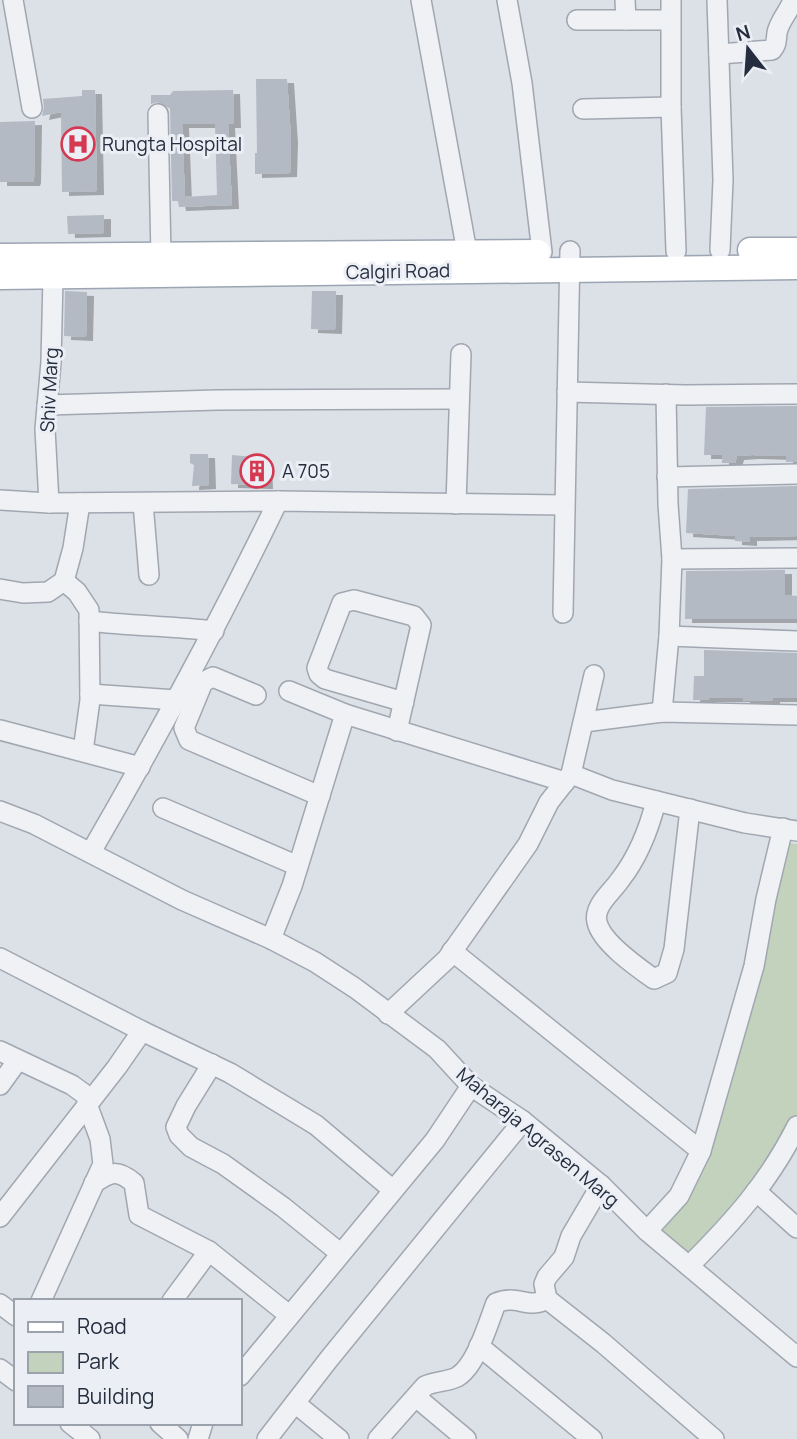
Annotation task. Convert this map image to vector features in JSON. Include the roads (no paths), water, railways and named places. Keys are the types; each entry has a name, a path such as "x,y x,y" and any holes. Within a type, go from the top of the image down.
{"main road":[{"name":"Calgiri Road","path":"0,277 570,260 676,251 797,250"},
{"name":"Calgiri Road","path":"0,256 542,252 570,260 797,267"}],"street":[{"path":"13,0 32,108"},
{"path":"421,0 467,252"},
{"path":"507,0 522,83 542,252"},
{"path":"671,0 671,107 676,251"},
{"path":"717,0 723,180 720,250"},
{"path":"719,54 772,50 776,47 780,25 793,0"},
{"path":"576,20 626,10 670,20"},
{"path":"583,109 671,107"},
{"path":"158,114 161,256"},
{"path":"563,614 570,260"},
{"name":"Shiv Marg","path":"49,503 45,429 53,277"},
{"path":"456,504 461,354"},
{"path":"567,392 797,394"},
{"path":"662,712 672,559 666,394"},
{"path":"47,405 217,400 459,399"},
{"path":"667,477 797,474"},
{"path":"0,500 49,503 278,501 564,505"},
{"path":"91,852 214,631 278,501"},
{"path":"0,589 48,593 64,581 73,548 80,503"},
{"path":"143,503 149,575"},
{"path":"672,559 797,558"},
{"path":"64,581 77,592 89,610 90,694 83,751"},
{"path":"397,731 404,702 421,625 414,616 354,600 342,603 317,668 319,674 325,679 404,702"},
{"path":"89,621 214,631"},
{"path":"669,636 797,640"},
{"path":"388,1014 447,959 528,844 549,802 568,778 594,675"},
{"path":"256,695 213,677 207,679 203,682 184,728 185,734 189,740 320,796"},
{"path":"289,691 345,714 397,731 690,810 790,830 766,899 754,965 701,1151 679,1196 646,1231"},
{"path":"90,694 176,701"},
{"path":"584,722 662,712 797,715"},
{"path":"271,939 298,866 345,714"},
{"path":"0,730 140,767"},
{"path":"656,801 643,842 623,877 598,908 596,920 604,937 654,979 667,973 674,948 690,810"},
{"path":"163,808 298,866"},
{"name":"Maharaja Agrasen Marg","path":"0,811 34,824 182,900 271,939 315,962 436,1049 471,1086 523,1121 601,1185 646,1231 797,1357"},
{"path":"452,951 701,1151"},
{"path":"0,958 212,1064 316,1125 393,1191"},
{"path":"0,1217 142,1031"},
{"path":"0,1051 72,1085 87,1096 87,1104 100,1139 103,1164 42,1299"},
{"path":"0,1085 19,1060"},
{"path":"212,1064 176,1127 179,1135 191,1147 223,1164 283,1207 340,1253"},
{"path":"242,1374 435,1140 471,1086"},
{"path":"267,1439 523,1121"},
{"path":"689,1266 729,1227 779,1162 797,1126"},
{"path":"94,1183 108,1174 123,1174 134,1183 139,1215 209,1251 289,1315"},
{"path":"601,1185 571,1236 564,1257 547,1277 544,1284 547,1300 603,1343 713,1439"},
{"path":"756,1191 797,1228"},
{"path":"173,1299 209,1251"},
{"path":"378,1439 425,1387 433,1382 456,1378 475,1360 496,1303 508,1298 530,1303 547,1300"},
{"path":"479,1346 592,1439"},
{"path":"416,1397 466,1439"},
{"path":"295,1403 339,1439"},
{"path":"72,1425 90,1439"},
{"path":"162,1425 178,1439"},
{"path":"191,1439 197,1439"}],"place":[{"name":"Rungta Hospital","path":"78,144"},
{"name":"A 705","path":"257,471"}]}
